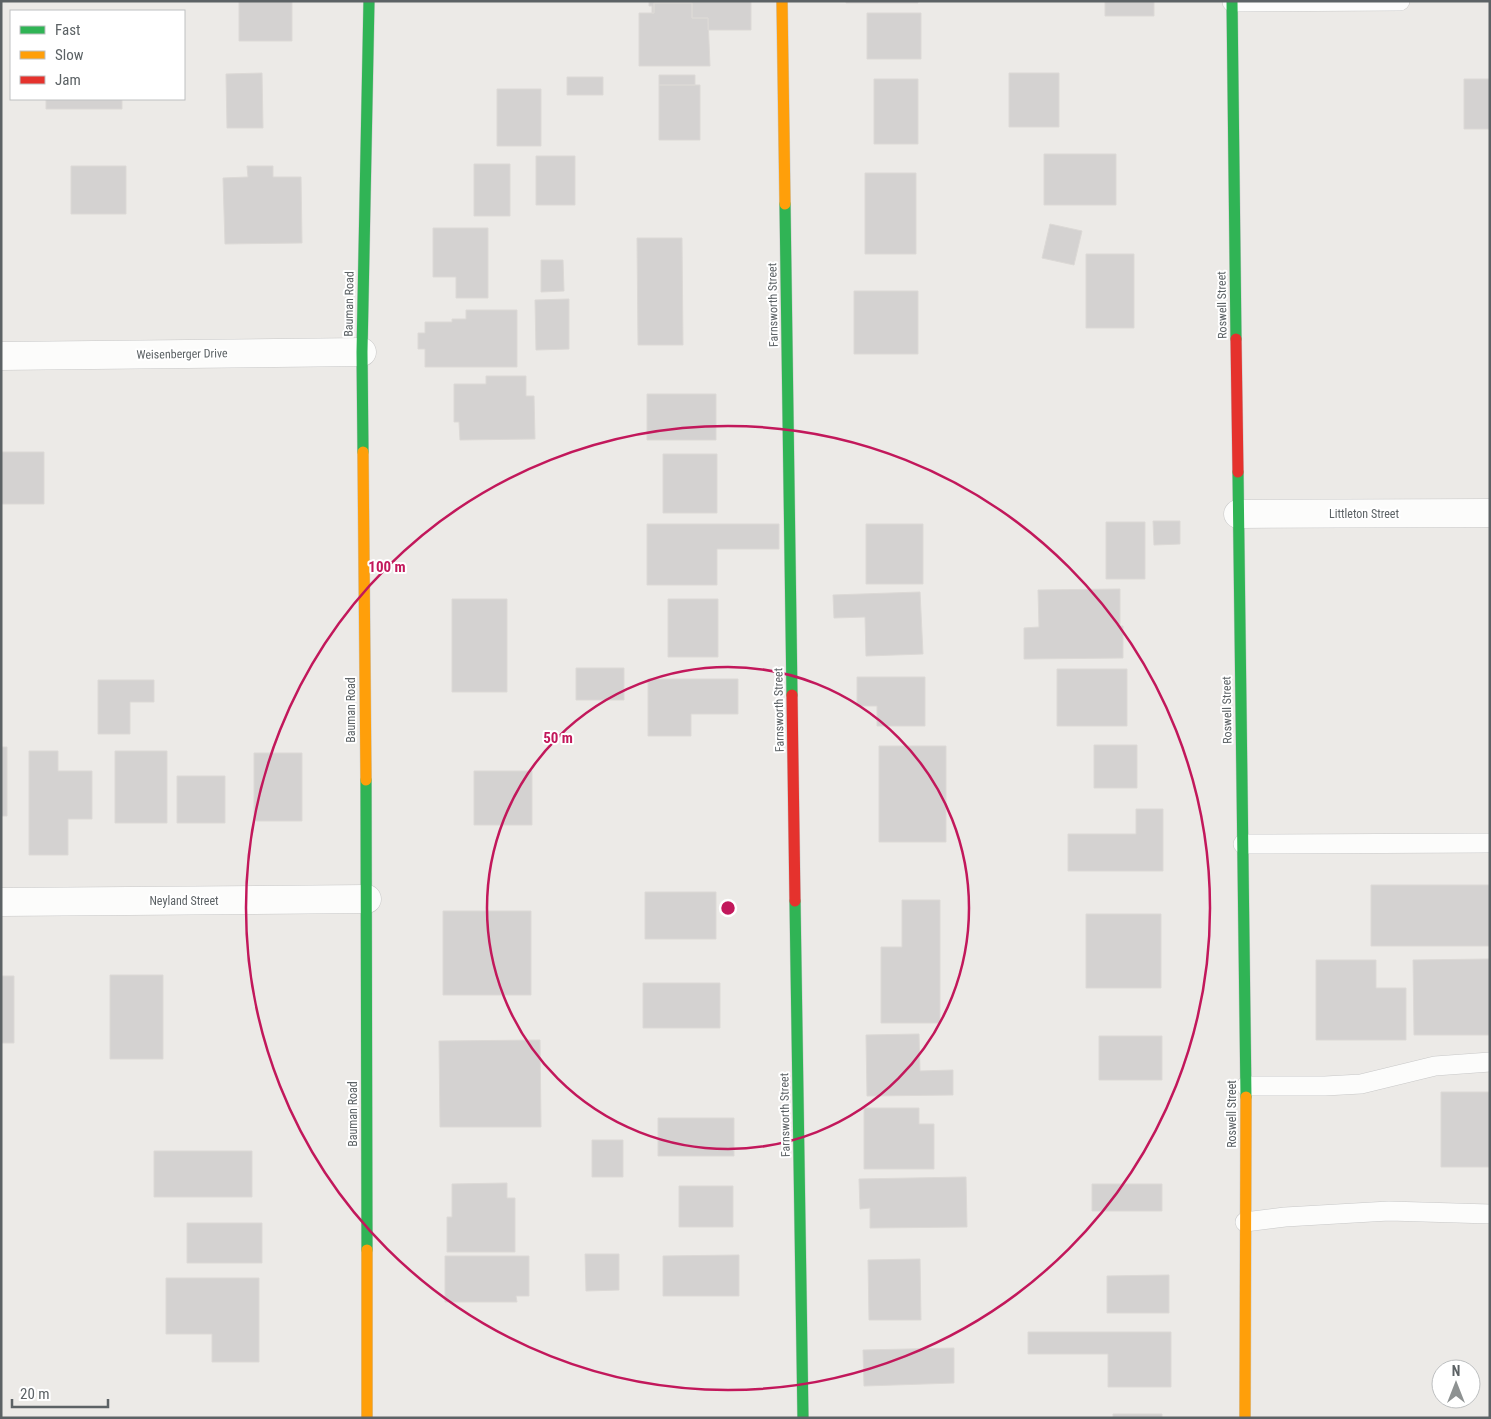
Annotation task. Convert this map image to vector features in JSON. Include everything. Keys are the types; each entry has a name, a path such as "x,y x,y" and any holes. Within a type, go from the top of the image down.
{"street":[{"name":"Bauman Road","path":"367,1418 367,899 362,352 369,1"},
{"name":"Farnsworth Street","path":"782,1 803,1418"},
{"name":"Roswell Street","path":"1232,1 1246,1086 1245,1418"},
{"name":"Weisenberger Drive","path":"1,356 362,352"},
{"name":"Littleton Street","path":"1238,514 1490,513"},
{"name":"Neyland Street","path":"1,902 367,899"}],"lane":[{"path":"1232,1 1400,1"},
{"path":"1243,844 1490,843"},
{"path":"1246,1086 1361,1084 1435,1066 1490,1062"},
{"path":"1245,1222 1286,1217 1389,1211 1490,1214"}],"building":[{"path":"239,1 292,1 292,41 239,41"},
{"path":"649,1 751,1 751,30 708,30 708,18 692,18 692,3 654,3 654,13 652,13 652,6 649,6"},
{"path":"846,1 918,1 918,3 846,3"},
{"path":"1105,1 1154,1 1154,16 1105,16"},
{"path":"654,3 692,3 692,18 708,18 710,66 639,66 639,13 654,13"},
{"path":"867,13 921,13 921,59 867,59"},
{"path":"262,73 263,128 227,128 226,74"},
{"path":"1009,73 1059,73 1059,127 1009,127"},
{"path":"659,75 695,75 695,85 659,85"},
{"path":"567,77 603,77 603,95 567,95"},
{"path":"874,79 918,79 918,144 874,144"},
{"path":"1464,79 1490,79 1490,129 1464,129"},
{"path":"659,85 700,85 700,140 659,140"},
{"path":"497,89 541,89 541,146 497,146"},
{"path":"46,100 122,100 122,109 46,109"},
{"path":"1044,154 1116,154 1116,205 1044,205"},
{"path":"536,156 575,156 575,205 536,205"},
{"path":"474,164 510,164 510,216 474,216"},
{"path":"71,166 126,166 126,214 71,214"},
{"path":"247,166 273,166 273,177 301,177 302,243 225,244 223,178 248,177"},
{"path":"865,173 916,173 916,254 865,254"},
{"path":"1050,224 1082,231 1074,265 1042,258"},
{"path":"433,228 488,228 488,298 456,298 456,277 433,277"},
{"path":"637,238 682,238 683,345 638,345"},
{"path":"1086,254 1134,254 1134,328 1086,328"},
{"path":"541,260 563,260 564,291 541,292"},
{"path":"854,291 918,291 918,354 854,354"},
{"path":"569,299 569,349 536,350 535,300"},
{"path":"466,310 517,310 517,367 425,367 425,349 418,349 418,333 425,333 425,322 452,322 452,319 466,319"},
{"path":"486,376 526,376 526,396 534,396 535,439 460,440 459,422 454,422 454,384 486,384"},
{"path":"647,394 716,394 716,440 647,440"},
{"path":"1,452 44,452 44,504 1,504"},
{"path":"663,454 717,454 717,513 663,513"},
{"path":"1153,521 1180,521 1180,544 1154,545"},
{"path":"1106,522 1145,522 1145,579 1106,579"},
{"path":"647,524 779,524 779,549 717,549 717,585 647,585"},
{"path":"866,524 923,524 923,584 866,584"},
{"path":"1120,589 1120,626 1123,626 1123,658 1024,659 1024,628 1039,627 1038,590"},
{"path":"920,592 923,654 866,656 865,617 834,618 833,595"},
{"path":"452,599 507,599 507,692 452,692"},
{"path":"668,599 718,599 718,657 668,657"},
{"path":"576,668 624,668 624,700 576,700"},
{"path":"1057,669 1127,669 1127,726 1057,726"},
{"path":"857,677 925,677 925,726 877,726 877,706 857,706"},
{"path":"648,679 738,679 738,714 691,714 691,736 648,736"},
{"path":"98,680 154,680 154,702 130,702 130,734 98,734"},
{"path":"1094,745 1137,745 1137,788 1094,788"},
{"path":"879,746 946,746 946,842 879,842"},
{"path":"1,747 7,747 7,816 1,816"},
{"path":"29,751 58,751 58,771 92,771 92,819 68,819 68,855 29,855"},
{"path":"115,751 167,751 167,823 115,823"},
{"path":"254,753 302,753 302,821 254,821"},
{"path":"474,771 532,771 532,825 474,825"},
{"path":"177,776 225,776 225,823 177,823"},
{"path":"1136,809 1163,809 1163,871 1068,871 1068,834 1136,834"},
{"path":"1371,885 1490,885 1490,946 1371,946"},
{"path":"645,892 716,892 716,939 645,939"},
{"path":"902,900 940,900 940,1023 881,1023 881,947 902,947"},
{"path":"443,911 531,911 531,995 443,995"},
{"path":"1086,914 1161,914 1161,988 1086,988"},
{"path":"1490,959 1490,1035 1414,1035 1413,960"},
{"path":"1316,960 1376,960 1376,988 1406,988 1406,1040 1316,1040"},
{"path":"110,975 163,975 163,1059 110,1059"},
{"path":"1,976 14,976 14,1043 1,1043"},
{"path":"643,983 720,983 720,1028 643,1028"},
{"path":"919,1034 920,1071 953,1070 953,1095 867,1096 866,1035"},
{"path":"1099,1036 1162,1036 1162,1080 1099,1080"},
{"path":"540,1040 541,1127 440,1127 439,1041"},
{"path":"1441,1092 1490,1092 1490,1167 1441,1167"},
{"path":"864,1108 919,1108 919,1124 934,1124 934,1169 864,1169"},
{"path":"658,1118 734,1118 734,1156 658,1156"},
{"path":"592,1140 623,1140 623,1177 592,1177"},
{"path":"154,1151 252,1151 252,1197 154,1197"},
{"path":"966,1177 967,1227 870,1228 870,1208 860,1209 859,1179"},
{"path":"507,1183 507,1198 515,1198 515,1252 447,1252 447,1217 452,1217 452,1184"},
{"path":"1092,1184 1162,1184 1162,1211 1092,1211"},
{"path":"679,1186 733,1186 733,1227 679,1227"},
{"path":"187,1223 262,1223 262,1263 187,1263"},
{"path":"585,1254 619,1254 619,1290 586,1291"},
{"path":"739,1255 739,1296 663,1296 663,1256"},
{"path":"445,1256 529,1256 529,1296 516,1296 517,1302 445,1302"},
{"path":"920,1259 921,1320 869,1320 868,1260"},
{"path":"1169,1275 1169,1313 1107,1313 1107,1276"},
{"path":"166,1278 259,1278 259,1362 212,1362 212,1334 166,1334"},
{"path":"1028,1332 1171,1332 1171,1387 1108,1387 1108,1354 1028,1354"},
{"path":"954,1348 954,1383 864,1386 863,1350"},
{"path":"1113,1414 1162,1414 1162,1418 1113,1418"}],"traffic: fast":[{"path":"363,452 362,352 369,1"},
{"path":"1232,1 1236,339"},
{"path":"785,204 792,695"},
{"path":"1238,472 1246,1097"},
{"path":"366,780 367,1250"},
{"path":"795,901 803,1418"}],"traffic: slow":[{"path":"782,1 785,204"},
{"path":"363,452 366,780"},
{"path":"1245,1418 1246,1097"},
{"path":"367,1250 367,1418"}],"traffic: jam":[{"path":"1236,339 1238,472"},
{"path":"792,695 795,901"}]}
